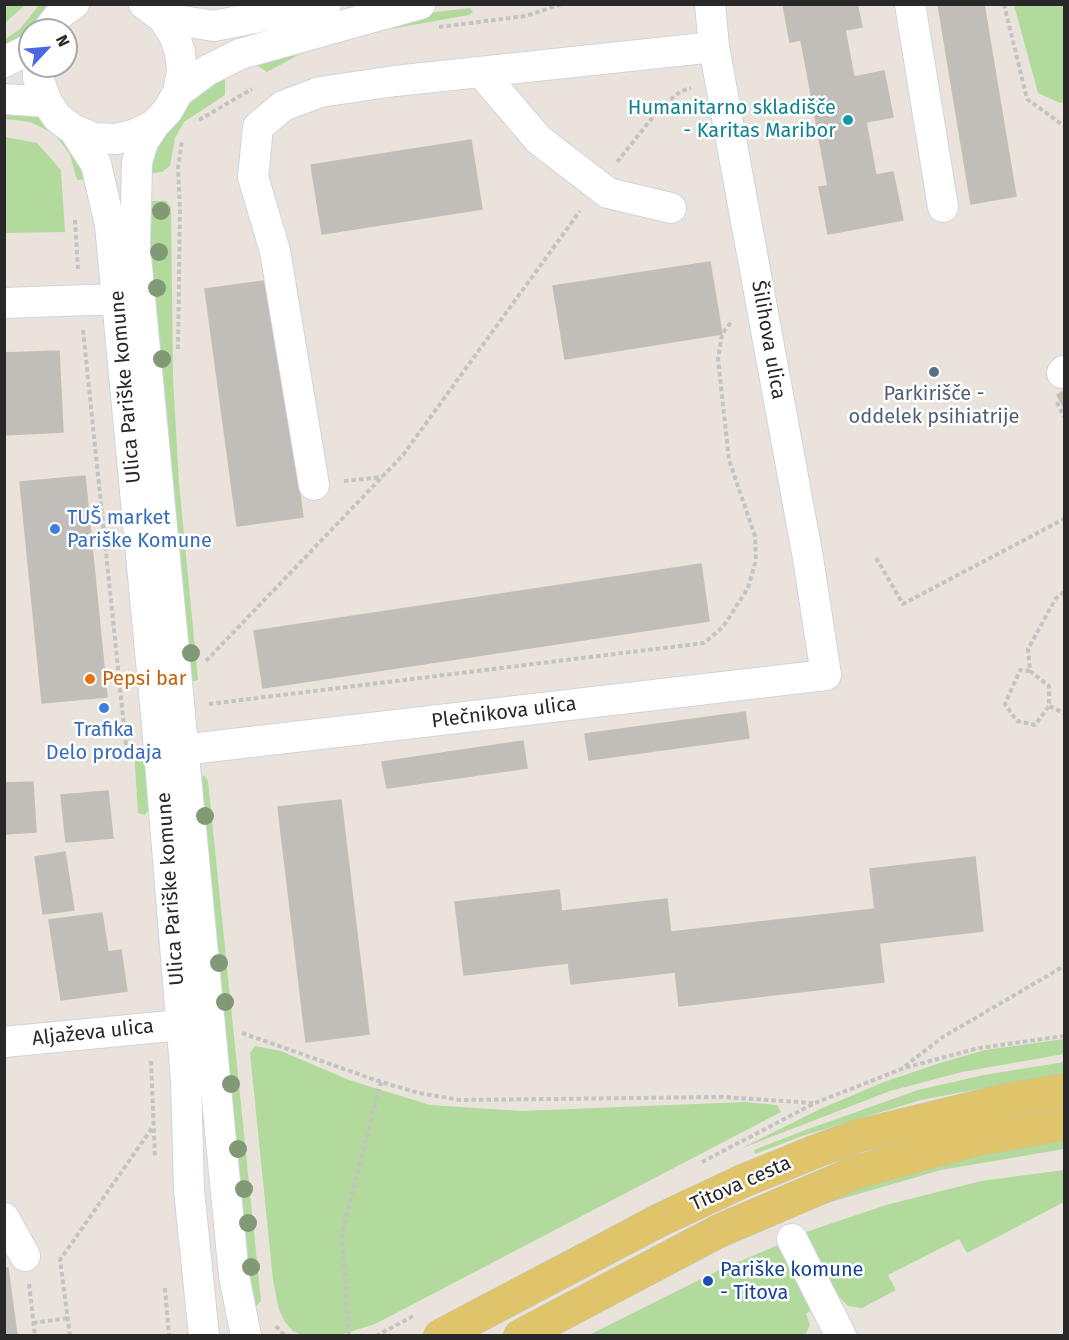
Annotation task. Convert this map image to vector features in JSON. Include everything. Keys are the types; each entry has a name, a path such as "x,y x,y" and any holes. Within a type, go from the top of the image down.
{"main road":[{"name":"Titova cesta","path":"440,1335 660,1220 743,1181 819,1150 858,1136 1006,1100 1065,1090"},
{"name":"Titova cesta","path":"520,1335 719,1231 856,1172 978,1138 1065,1124"}],"street":[{"path":"154,11 198,25 233,24 326,4"},
{"path":"178,92 208,70 240,54 420,4"},
{"name":"Šilihova ulica","path":"710,4 714,47 808,558 826,675"},
{"path":"910,4 943,207"},
{"path":"154,11 174,35 180,52 182,72 178,92 168,110 154,124 143,142 136,162 135,236 182,750 234,1276 246,1335"},
{"path":"314,485 275,251 253,177 258,127 283,106 320,92 395,81 714,47"},
{"path":"4,62 18,55"},
{"path":"481,72 539,140 598,186 608,193 671,208"},
{"path":"38,78 47,102 57,117 74,130 94,138 116,139 136,134 154,124"},
{"path":"4,99 47,102"},
{"name":"Ulica Pariške komune","path":"74,130 96,164 104,192 117,299 157,725 186,1080 189,1190 204,1335"},
{"path":"4,303 117,299"},
{"name":"Plečnikova ulica","path":"182,750 826,675"},
{"name":"Aljaževa ulica","path":"4,1042 181,1024"},
{"path":"4,1218 25,1256"},
{"path":"792,1239 841,1335"}],"path":[{"path":"1004,4 1027,99 1065,126"},
{"path":"202,652 203,664 410,445 598,186 660,108 681,91 720,79"},
{"path":"194,124 249,91"},
{"path":"178,353 180,209 178,168 184,134"},
{"path":"75,217 78,275"},
{"path":"208,704 704,643 723,627 748,588 756,560 754,536 729,460 718,359 722,334 733,320"},
{"path":"82,326 124,742"},
{"path":"314,485 382,477"},
{"path":"876,558 903,604 1065,519"},
{"path":"1030,670 1029,649 1056,598 1065,592"},
{"path":"1020,670 1030,670 1049,686 1049,706 1035,725 1017,721 1005,704 1020,670"},
{"path":"207,697 213,746"},
{"path":"1049,706 1065,713"},
{"path":"904,1068 943,1037 1065,966"},
{"path":"241,1021 243,1044"},
{"path":"242,1033 381,1082 418,1093 460,1100 724,1097 815,1103"},
{"path":"701,1162 815,1103 904,1068 979,1048 1065,1036"},
{"path":"349,1335 342,1233 381,1082"},
{"path":"70,1335 60,1260 152,1127"},
{"path":"25,1256 35,1335"},
{"path":"33,1323 68,1318"}],"green space":[{"path":"5,4 25,4 25,5 5,23"},
{"path":"39,5 52,5 41,18 29,18"},
{"path":"1014,5 1064,5 1064,102 1060,103 1038,93"},
{"path":"470,8 473,12 469,15 362,34 300,54 267,72 258,66 256,59 427,13"},
{"path":"18,30 18,42 5,51 4,40"},
{"path":"225,72 225,95 184,122 175,138 170,166 162,172 145,174 147,160 182,107"},
{"path":"4,109 35,114 61,131 88,179 77,180 70,155 55,134 30,122 5,119"},
{"path":"5,137 37,143 61,170 65,232 5,233"},
{"path":"150,201 166,201 171,207 173,378 179,483 198,680 186,683 144,240"},
{"path":"136,746 143,753 151,773 151,807 145,815 138,813 134,750"},
{"path":"204,775 208,781 261,1301 255,1307 242,1269 200,781"},
{"path":"1064,1039 1064,1054 962,1072 890,1091 740,1149 820,1109 884,1082 985,1050"},
{"path":"255,1046 281,1051 349,1080 430,1105 521,1111 745,1102 777,1105 781,1112 375,1324 340,1335 302,1335 293,1331 285,1322 279,1310 273,1280 250,1053"},
{"path":"1064,1062 1064,1073 921,1100 802,1136 755,1154 754,1150 918,1090 984,1075"},
{"path":"1064,1140 1064,1149 941,1170 817,1206 849,1190 968,1156"},
{"path":"1064,1170 1064,1202 967,1253 959,1239 888,1275 896,1290 862,1308 848,1306 838,1296 806,1232 886,1205 981,1181"},
{"path":"778,1245 812,1309 806,1314 810,1325 805,1335 587,1336 715,1272"}],"building":[{"name":"Humanitarno skladišče - Karitas Maribor","path":"783,4 857,4 862,27 845,30 854,77 884,71 893,117 866,122 876,175 893,172 903,220 828,234 819,187 828,186 801,40 790,42"},
{"path":"938,4 984,4 1016,196 971,204"},
{"path":"471,140 482,209 322,234 311,165"},
{"path":"710,262 722,334 565,359 553,286"},
{"path":"271,280 303,517 237,526 205,289"},
{"path":"59,351 63,432 4,435 4,353"},
{"path":"1064,391 1064,408 1057,395"},
{"path":"85,476 107,697 42,703 20,482"},
{"path":"701,564 709,621 263,688 254,631"},
{"path":"745,712 749,738 589,760 585,734"},
{"path":"523,741 527,768 387,788 382,762"},
{"path":"33,782 36,832 4,834 4,783"},
{"path":"108,791 113,838 66,842 61,795"},
{"path":"341,800 369,1034 306,1042 278,807"},
{"path":"65,852 74,910 43,914 35,857"},
{"path":"975,857 983,931 879,943 870,869"},
{"path":"559,890 568,963 464,975 455,902"},
{"path":"667,899 675,972 571,984 562,911"},
{"path":"875,909 884,982 679,1006 671,932"},
{"path":"102,913 108,952 121,950 127,991 61,1000 49,920"},
{"path":"4,1268 8,1268 17,1336 4,1336"}],"place":[{"name":"Humanitarno skladišče - Karitas Maribor","path":"848,120"},
{"name":"Parkirišče - oddelek psihiatrije","path":"934,372"},
{"name":"TUŠ market Pariške Komune","path":"55,529"},
{"name":"Pepsi bar","path":"90,679"},
{"name":"Trafika Delo prodaja","path":"104,708"},
{"name":"Pariške komune - Titova","path":"708,1281"}]}
